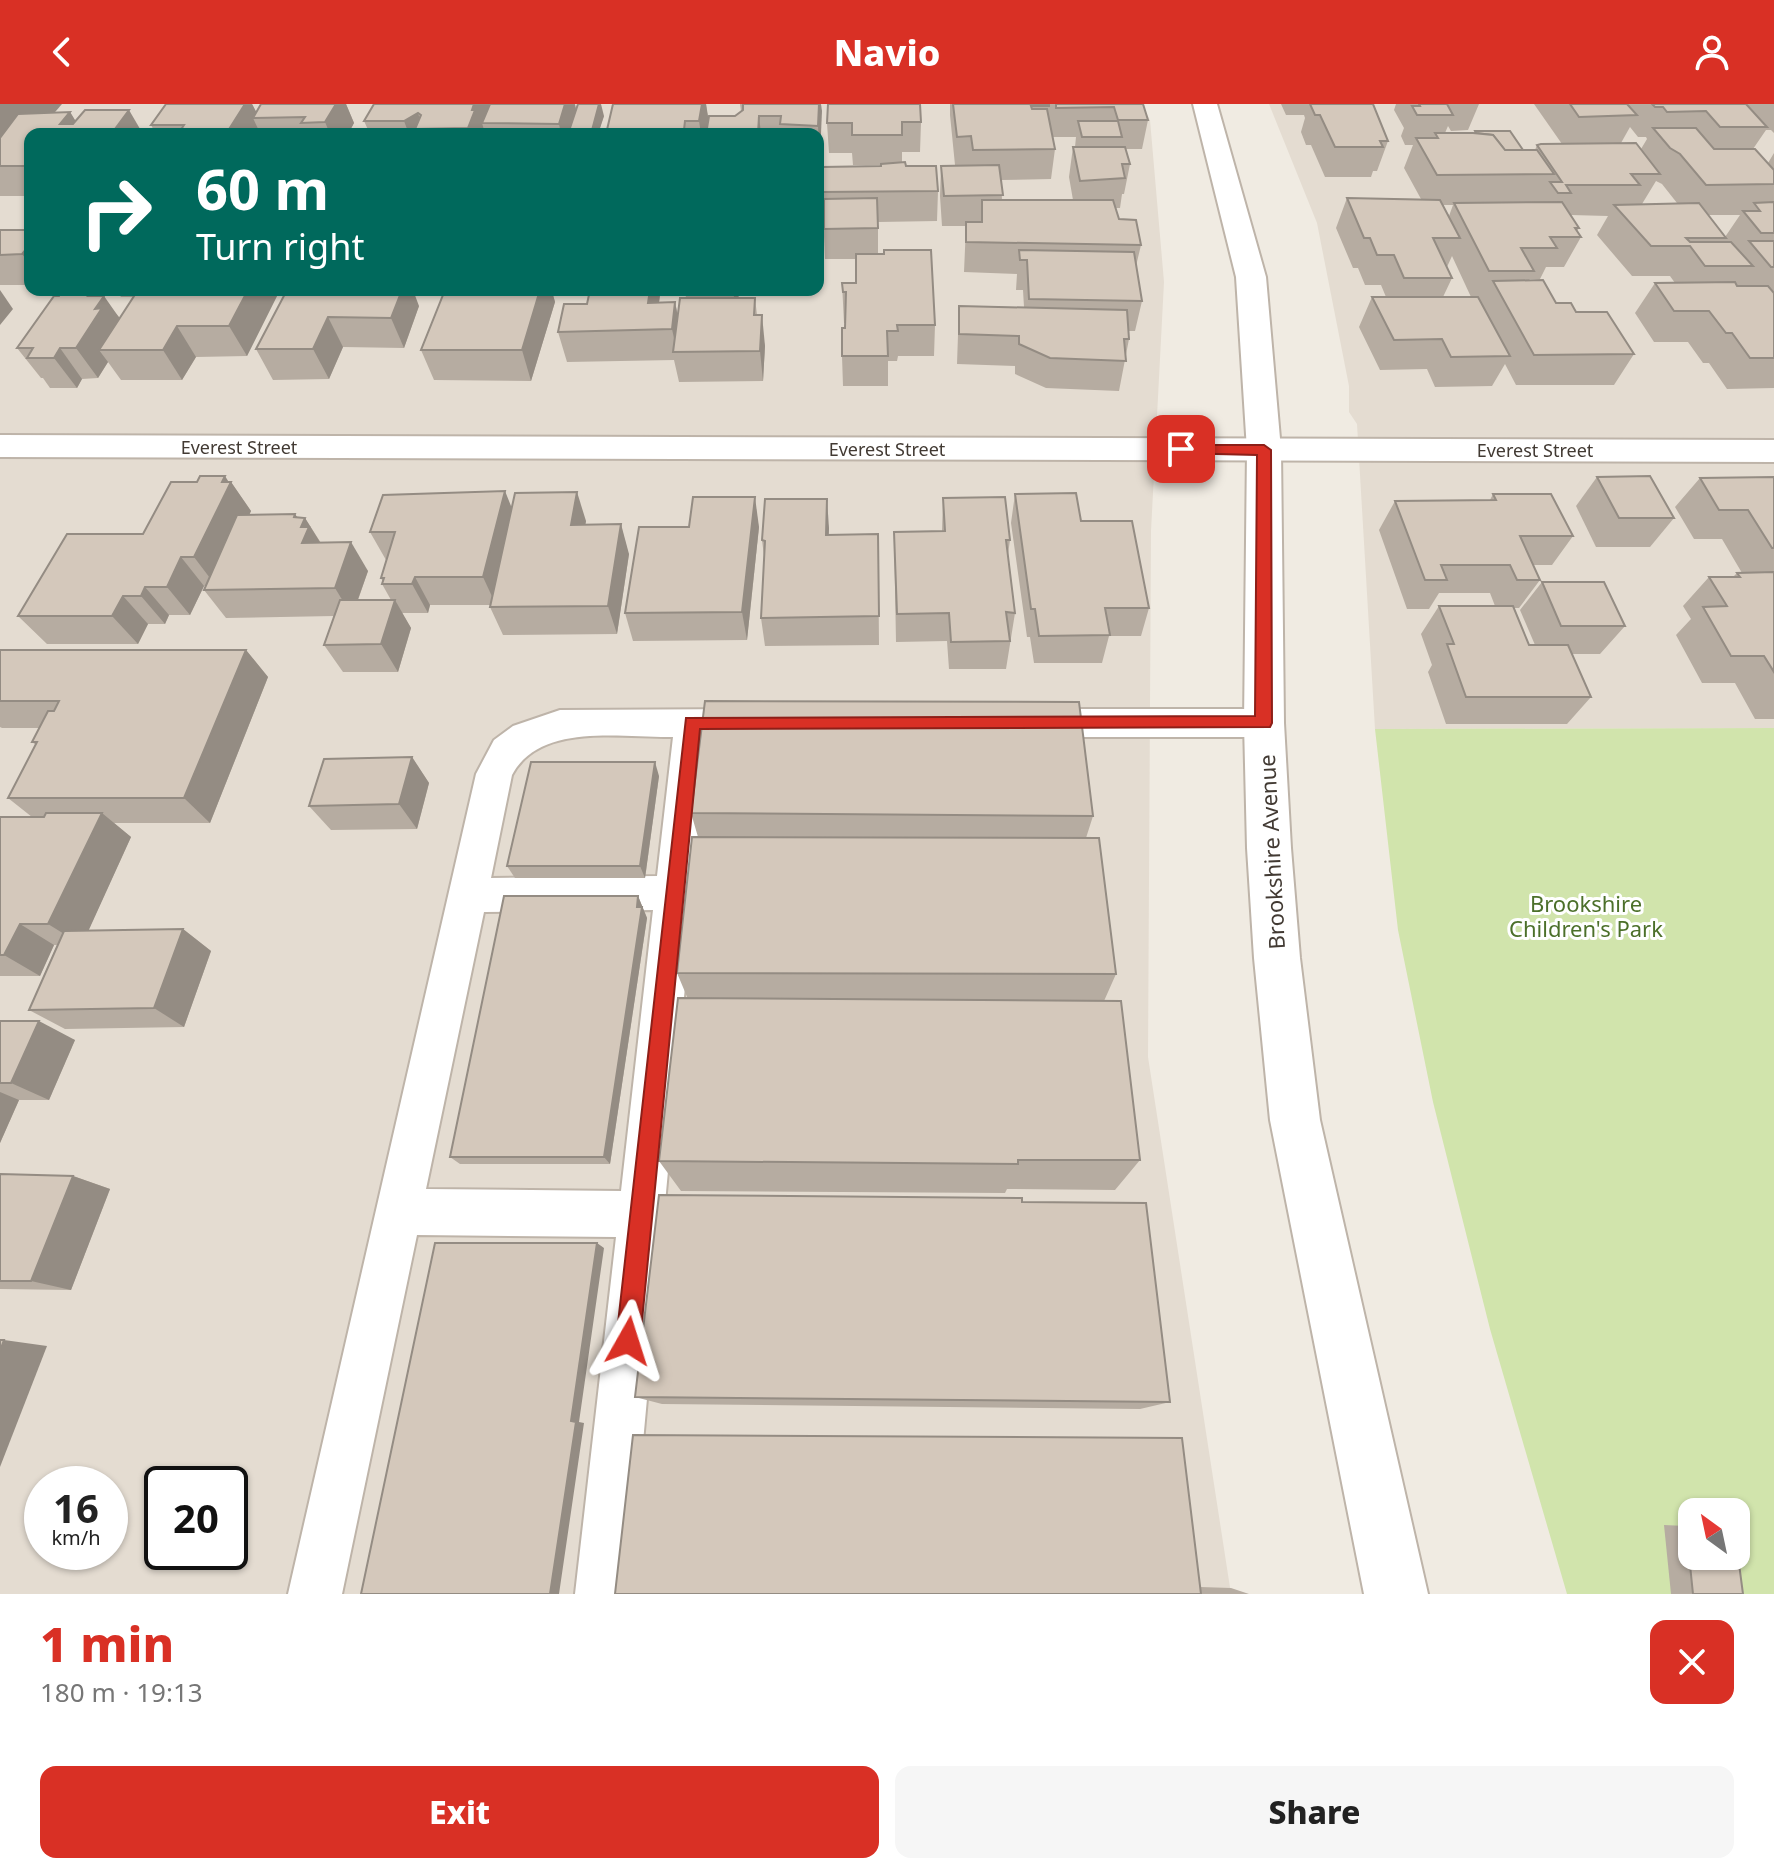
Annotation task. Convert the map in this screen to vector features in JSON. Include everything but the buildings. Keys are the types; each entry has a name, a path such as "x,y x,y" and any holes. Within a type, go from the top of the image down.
{"street":[{"name":"Brookshire Avenue","path":"1205,104 1251,277 1264,450 1264,723 1277,958 1295,1120 1396,1594"},
{"name":"Everest Street","path":"0,446 1774,451"}],"lane":[{"path":"602,1594 692,723"},
{"path":"315,1594 494,774 507,750 526,736 560,724 787,723"},
{"path":"994,723 1264,723"},
{"path":"468,895 675,893"},
{"path":"399,1212 641,1214"}],"shaded area":[{"path":"0,104 1141,104 1150,120 1164,282 1151,531 1148,1057 1231,1594 0,1594 0,182 24,152 24,296 824,296 824,128 24,128"},
{"path":"1269,104 1774,104 1774,728 1375,729 1357,424 1349,412 1349,386 1317,223"}],"green space":[{"name":"Brookshire Children's Park","path":"1774,728 1774,1594 1567,1594 1490,1329 1433,1102 1398,930 1375,729"}],"route":[{"path":"628,1341 692,723 1264,723 1264,450 1181,449"}]}
